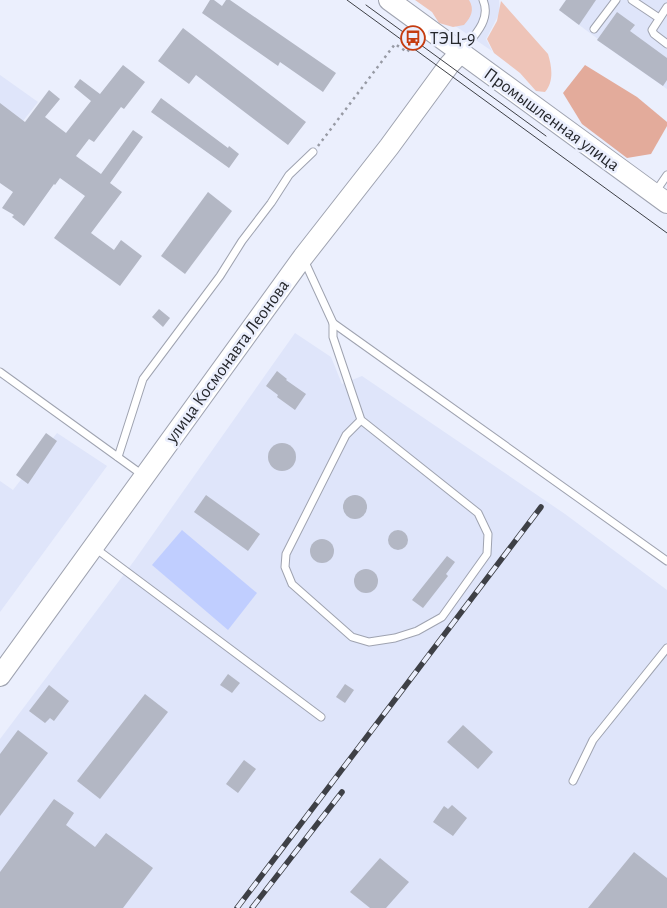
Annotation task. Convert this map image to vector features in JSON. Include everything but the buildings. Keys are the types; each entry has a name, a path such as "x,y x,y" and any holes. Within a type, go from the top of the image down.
{"street":[{"name":"Промышленная улица","path":"389,0 661,198"},
{"name":"улица Космонавта Леонова","path":"0,676 303,257 389,147 449,65 461,52"}],"lane":[{"path":"461,52 484,20 486,8 484,0"},
{"path":"594,29 616,0"},
{"path":"632,0 659,18"},
{"path":"667,7 652,27 652,32 667,44"},
{"path":"118,457 143,379 220,276 242,241 271,203 289,175 313,152"},
{"path":"661,198 667,176"},
{"path":"303,257 333,323 333,337 361,420 478,513 488,534 487,554 442,617 417,631 395,638 369,642 352,637 292,584 285,567 286,554 346,435 361,420"},
{"path":"333,323 667,561"},
{"path":"0,372 144,476"},
{"path":"93,547 321,717"},
{"path":"573,782 593,740 667,648"}],"path":[{"path":"313,152 395,44 407,52 420,36"}],"shaded area":[{"path":"415,0 469,0 472,7 471,13 464,25 453,27 439,23 432,12"},
{"path":"417,0 499,0 500,12 486,39 492,51"},
{"path":"566,0 667,0 667,89 597,40 559,10"},
{"path":"501,1 548,54 551,74 550,84 545,92 536,91 520,73 494,53 487,39 497,21"},
{"path":"585,65 637,97 667,122 667,126 651,154 627,158 582,124 563,93"},
{"path":"0,75 38,102 0,150"},
{"path":"295,333 331,357 342,384 362,376 565,514 667,590 667,908 0,908 0,739 134,561"},
{"path":"57,433 107,466 0,612 0,481 13,490"}],"water":[{"path":"182,530 257,593 228,630 152,565"}],"tram line":[{"path":"347,0 667,233"},
{"path":"366,5 546,136"}],"railway":[{"path":"237,908 541,507"},
{"path":"252,908 342,792"}],"place":[{"name":"ТЭЦ-9","path":"413,38"}]}
